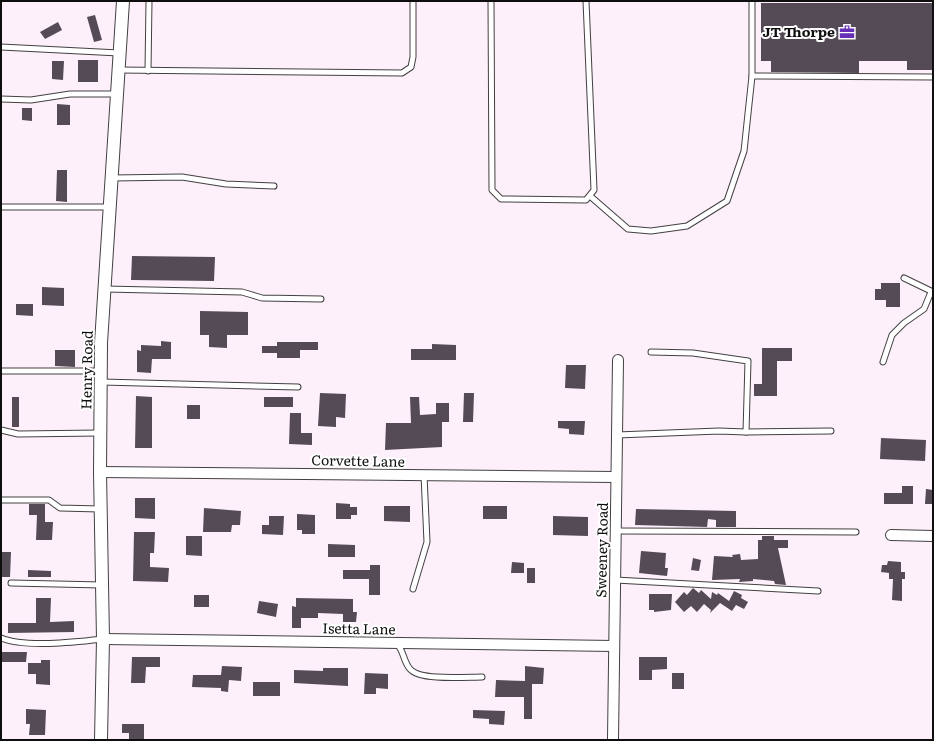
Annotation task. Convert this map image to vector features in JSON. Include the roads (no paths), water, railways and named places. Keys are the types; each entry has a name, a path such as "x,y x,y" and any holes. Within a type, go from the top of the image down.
{"street":[{"name":"Henry Road","path":"101,740 103,640 100,472 101,377 123,1"},
{"name":"Sweeney Road","path":"614,740 618,360"},
{"name":"Corvette Lane","path":"100,472 616,477"},
{"path":"891,535 933,536"},
{"name":"Isetta Lane","path":"103,640 614,646"}],"lane":[{"path":"148,71 149,1"},
{"path":"119,70 402,73 410,67 413,57 413,1"},
{"path":"491,1 492,190 501,199 586,200 594,190 586,1"},
{"path":"590,196 628,229 651,231 687,226 727,201 744,151 752,76 752,1"},
{"path":"1,46 120,53"},
{"path":"752,76 933,77"},
{"path":"1,99 31,100 70,94 118,94"},
{"path":"112,178 182,177 226,184 274,186"},
{"path":"1,207 110,207"},
{"path":"883,362 892,335 904,323 924,309 932,292 904,278"},
{"path":"105,289 242,292 262,298 321,299"},
{"path":"651,352 693,353 748,361 746,432"},
{"path":"1,371 298,387"},
{"path":"1,430 18,434 100,433"},
{"path":"617,435 719,431 831,431"},
{"path":"413,589 427,542 424,475"},
{"path":"1,500 49,500 60,508 101,510"},
{"path":"616,531 856,532"},
{"path":"615,580 818,591"},
{"path":"11,582 102,585"},
{"path":"1,638 9,641 24,642 103,640"},
{"path":"397,643 400,647 405,662 416,674 433,676 482,677"}],"place":[{"name":"JT Thorpe","path":"847,32"}]}
